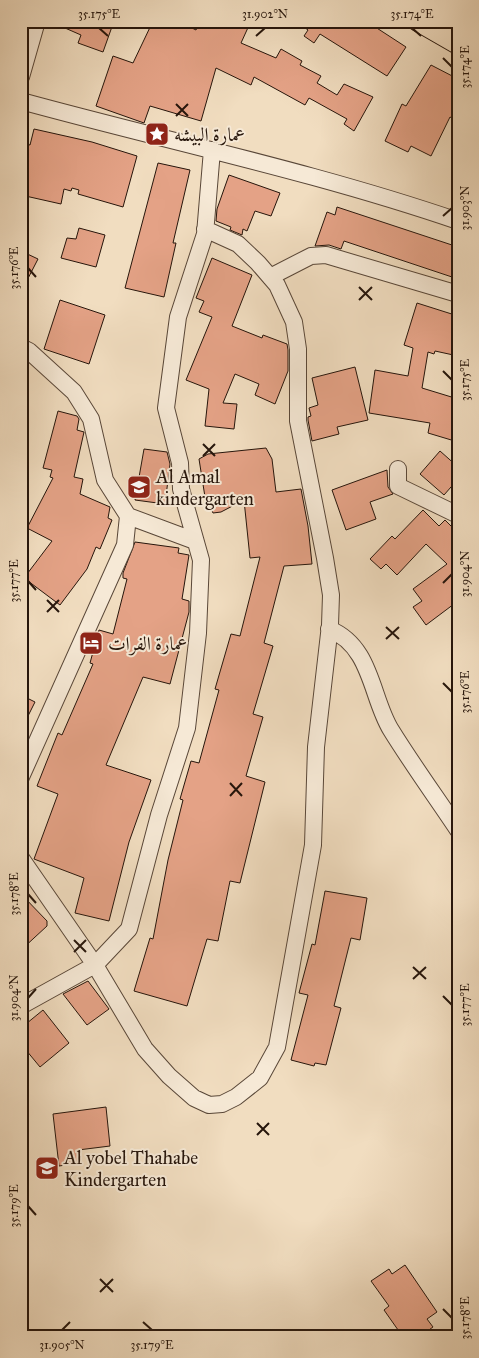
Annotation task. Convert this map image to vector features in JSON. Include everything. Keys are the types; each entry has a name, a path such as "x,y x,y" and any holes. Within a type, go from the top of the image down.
{"main road":[{"path":"418,21 458,44"}],"street":[{"path":"21,77 37,21"},
{"path":"21,101 385,196 458,221"},
{"path":"21,1006 95,965 129,929 159,815 187,728 198,633 201,560 181,489 180,464 166,408 178,317 205,229 212,150"},
{"path":"21,858 95,965 145,1049 169,1076 194,1098 209,1105 222,1104 250,1088 268,1065 277,1047 313,845 316,747 331,595 326,558 298,421 298,349 294,322 277,285 270,277 238,244 205,229"},
{"path":"270,277 311,256 326,255 458,294"},
{"path":"21,347 29,351 74,392 87,412 91,419 105,480 128,516 195,541"},
{"path":"398,470 398,486 458,515"},
{"path":"21,777 125,545 128,516"},
{"path":"329,629 340,634 353,646 374,682 390,728 458,830"}],"building":[{"path":"49,21 114,21 103,52 78,43 81,35"},
{"path":"153,21 178,21 196,30 200,21 251,21 241,43 276,58 281,49 302,61 300,65 321,76 317,83 337,95 344,84 373,97 354,131 344,124 347,119 309,98 305,105 254,77 251,85 216,68 201,121 150,106 144,123 96,106 113,56 133,63"},
{"path":"296,21 366,21 406,47 387,76 320,34 314,43 304,36 308,30"},
{"path":"431,65 458,79 458,108 452,118 450,117 431,156 411,146 408,152 385,141 402,104 406,106"},
{"path":"34,129 92,142 137,156 123,207 78,194 79,190 72,188 71,191 64,189 61,204 21,195 21,143 30,145"},
{"path":"158,163 190,170 173,243 176,243 164,297 125,288"},
{"path":"229,175 280,193 271,216 255,211 247,231 243,229 242,235 230,230 231,227 216,221 217,209"},
{"path":"337,207 458,247 458,279 344,241 341,249 329,245 315,246 327,212 335,215"},
{"path":"79,228 105,235 96,267 61,258 67,238 76,239"},
{"path":"21,251 38,259 21,292"},
{"path":"212,258 252,275 232,326 262,338 263,335 287,344 288,350 288,371 275,404 255,395 259,384 235,374 223,403 237,404 234,429 205,426 209,389 186,380 212,317 199,312 204,301 196,298"},
{"path":"60,300 105,315 89,364 44,349"},
{"path":"417,303 458,316 458,356 435,351 434,354 428,352 422,388 458,399 458,442 428,433 430,423 369,413 375,370 408,376 413,348 404,345"},
{"path":"355,367 368,420 337,427 339,434 312,441 308,420 308,417 311,416 309,408 318,405 312,378"},
{"path":"58,411 77,416 79,419 77,430 84,432 74,477 83,479 80,494 110,507 108,518 112,520 100,549 96,547 87,569 60,605 24,578 52,541 27,528 53,478 50,477 52,470 43,468"},
{"path":"266,448 272,459 276,492 301,489 308,526 312,564 284,566 264,643 273,646 253,714 263,717 246,776 265,782 240,883 230,881 218,941 207,939 187,1006 134,991 150,938 153,939 168,860 183,800 180,799 191,761 199,763 219,690 215,689 231,634 240,636 260,557 250,558 244,500 221,512 213,513 205,497 199,459 208,454"},
{"path":"144,449 167,452 170,464 165,504 135,500"},
{"path":"440,451 458,467 458,479 444,495 420,474"},
{"path":"387,470 388,487 393,494 370,502 376,519 346,530 332,490"},
{"path":"423,510 439,526 445,520 458,533 458,601 426,625 413,607 422,601 413,589 447,564 426,544 397,575 386,564 381,569 370,559 392,536 395,539"},
{"path":"135,542 179,548 178,553 189,555 182,599 189,601 189,612 170,684 143,677 106,765 151,780 129,842 109,921 75,913 84,878 34,859 58,794 37,786 58,733 62,735 93,664 90,663 99,630 113,634 127,579 123,578 123,573"},
{"path":"21,695 35,702 21,730"},
{"path":"325,891 367,898 360,940 351,938 334,1006 341,1008 326,1065 315,1063 314,1066 291,1060 308,995 299,993 312,944 315,945"},
{"path":"21,894 47,921 47,926 21,950"},
{"path":"88,981 109,1009 87,1025 63,994"},
{"path":"43,1010 69,1043 40,1067 21,1044 21,1028"},
{"path":"106,1107 110,1146 78,1150 79,1163 59,1166 53,1114"},
{"path":"405,1265 437,1312 427,1319 433,1327 419,1337 403,1337 384,1310 389,1306 371,1281 389,1269 392,1274"}],"place":[{"name":"عمارة البيشه","path":"157,134"},
{"name":"Al Amal kindergarten","path":"139,487"},
{"name":"عمارة الفرات","path":"91,643"},
{"name":"Al yobel Thahabe Kindergarten","path":"47,1168"}]}
